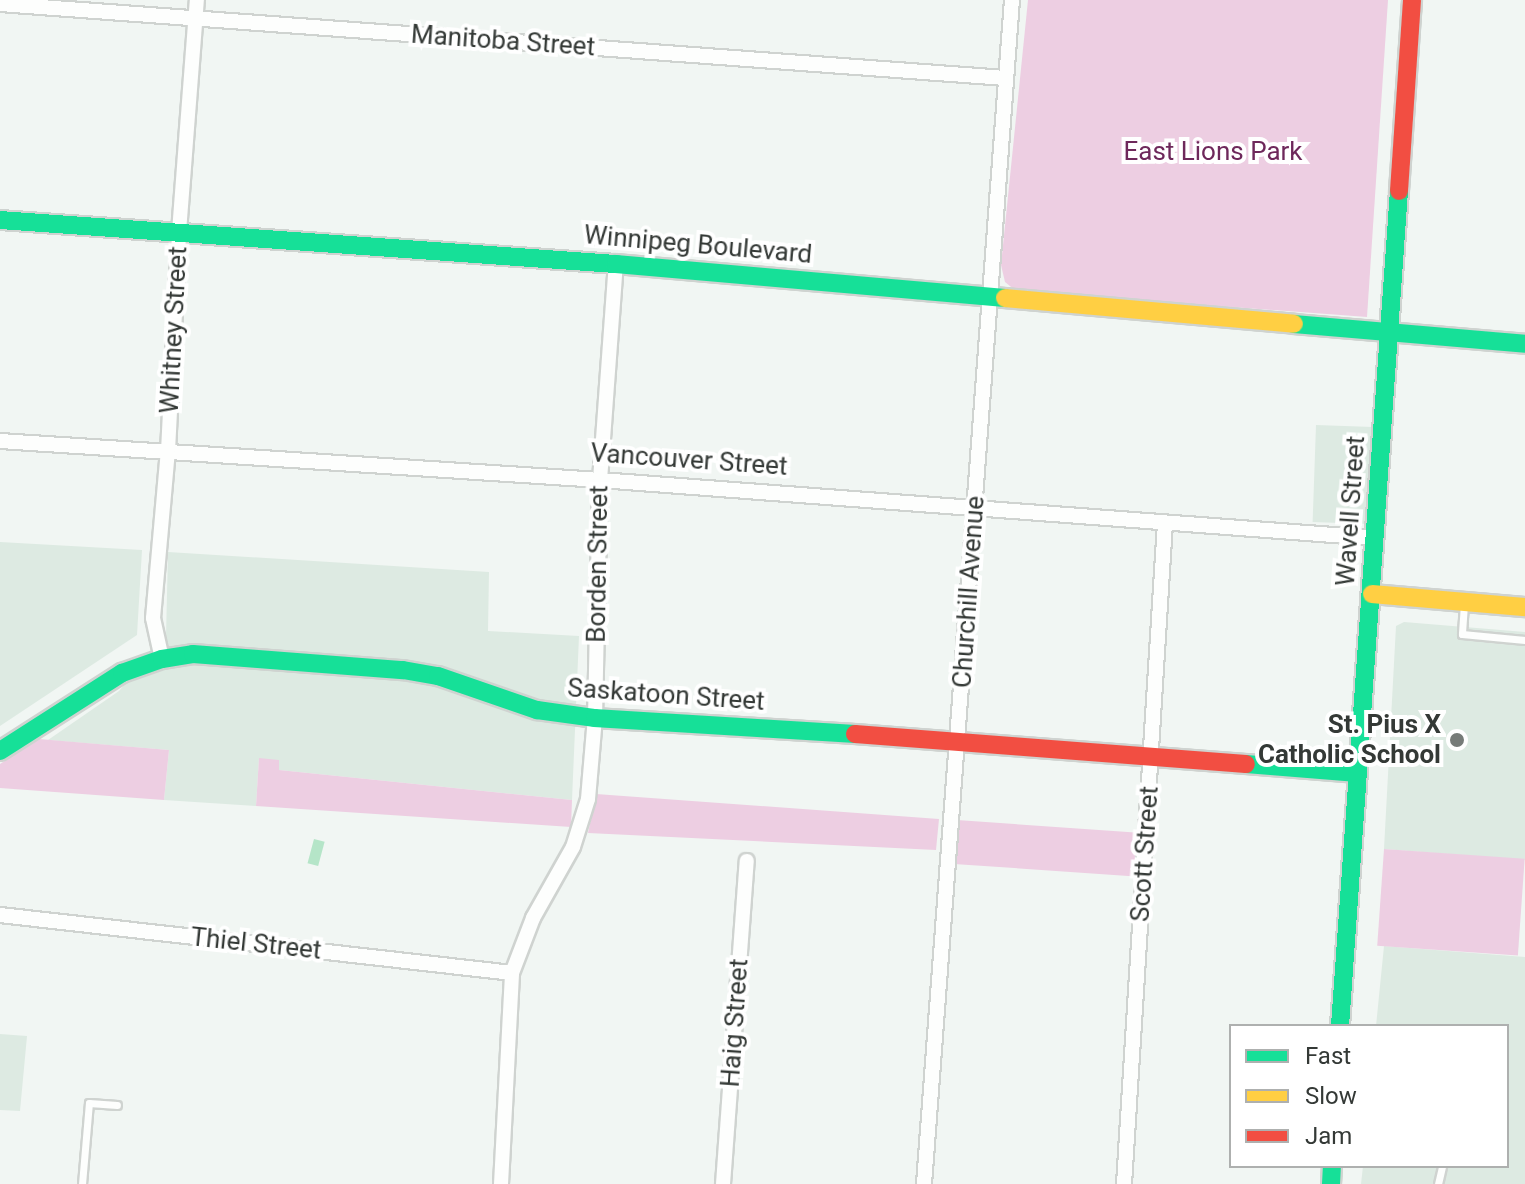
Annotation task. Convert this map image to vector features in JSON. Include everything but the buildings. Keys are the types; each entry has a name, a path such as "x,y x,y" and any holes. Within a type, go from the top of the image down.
{"street":[{"name":"Whitney Street","path":"162,659 153,618 168,451 179,232 197,0"},
{"name":"Churchill Avenue","path":"924,1184 1012,0"},
{"name":"Wavell Street","path":"1340,1024 1412,0"},
{"name":"Manitoba Street","path":"0,4 1005,78"},
{"name":"Winnipeg Boulevard","path":"0,220 616,264 1525,344"},
{"name":"Borden Street","path":"501,1184 512,973 533,918 573,847 588,799 595,718 600,480 616,264"},
{"name":"Vancouver Street","path":"0,441 600,480 1374,538"},
{"name":"Scott Street","path":"1124,1184 1165,524"},
{"path":"1372,594 1525,607"},
{"name":"Saskatoon Street","path":"0,751 122,673 162,659 193,654 403,670 438,676 537,710 595,718 959,741 1358,773"},
{"name":"Haig Street","path":"723,1184 747,861"},
{"name":"Thiel Street","path":"0,915 512,973"}],"lane":[{"path":"1464,602 1462,634 1525,640"},
{"path":"82,1184 89,1103 117,1105"}],"shaded area":[{"path":"1316,425 1373,427 1370,524 1313,522"},
{"path":"0,542 142,550 137,635 0,726"},
{"path":"168,552 489,572 488,631 579,636 572,800 279,770 259,759 256,806 164,800 169,750 48,740 119,691 166,636"},
{"name":"St. Pius X Catholic School","path":"1404,622 1525,632 1525,860 1384,849 1396,626"},
{"path":"314,839 325,842 318,866 308,863"},
{"path":"1384,946 1525,957 1525,1184 1361,1184 1363,1168 1509,1168 1509,1024 1376,1024"},
{"path":"0,1034 27,1036 20,1111 0,1110"}],"green space":[{"name":"East Lions Park","path":"1028,0 1388,0 1367,317 1016,291 1005,282 1001,265"},
{"path":"39,739 169,750 164,800 0,788 0,764"},
{"path":"259,758 279,760 279,770 572,800 571,827 256,806"},
{"path":"596,794 939,819 936,850 588,833"},
{"path":"957,820 1139,833 1135,877 954,864"},
{"path":"1384,849 1525,859 1518,956 1377,946"}],"traffic: fast":[{"path":"1340,1024 1399,191"},
{"path":"0,220 616,264 1005,298"},
{"path":"1294,324 1525,344"},
{"path":"0,751 122,673 162,659 193,654 403,670 438,676 537,710 595,718 855,734"},
{"path":"1246,764 1358,773"},
{"path":"1331,1184 1332,1168"}],"traffic: slow":[{"path":"1005,298 1294,324"},
{"path":"1372,594 1525,607"}],"traffic: jam":[{"path":"1399,191 1412,0"},
{"path":"855,734 1246,764"}],"place":[{"name":"St. Pius X Catholic School","path":"1457,740"}]}
